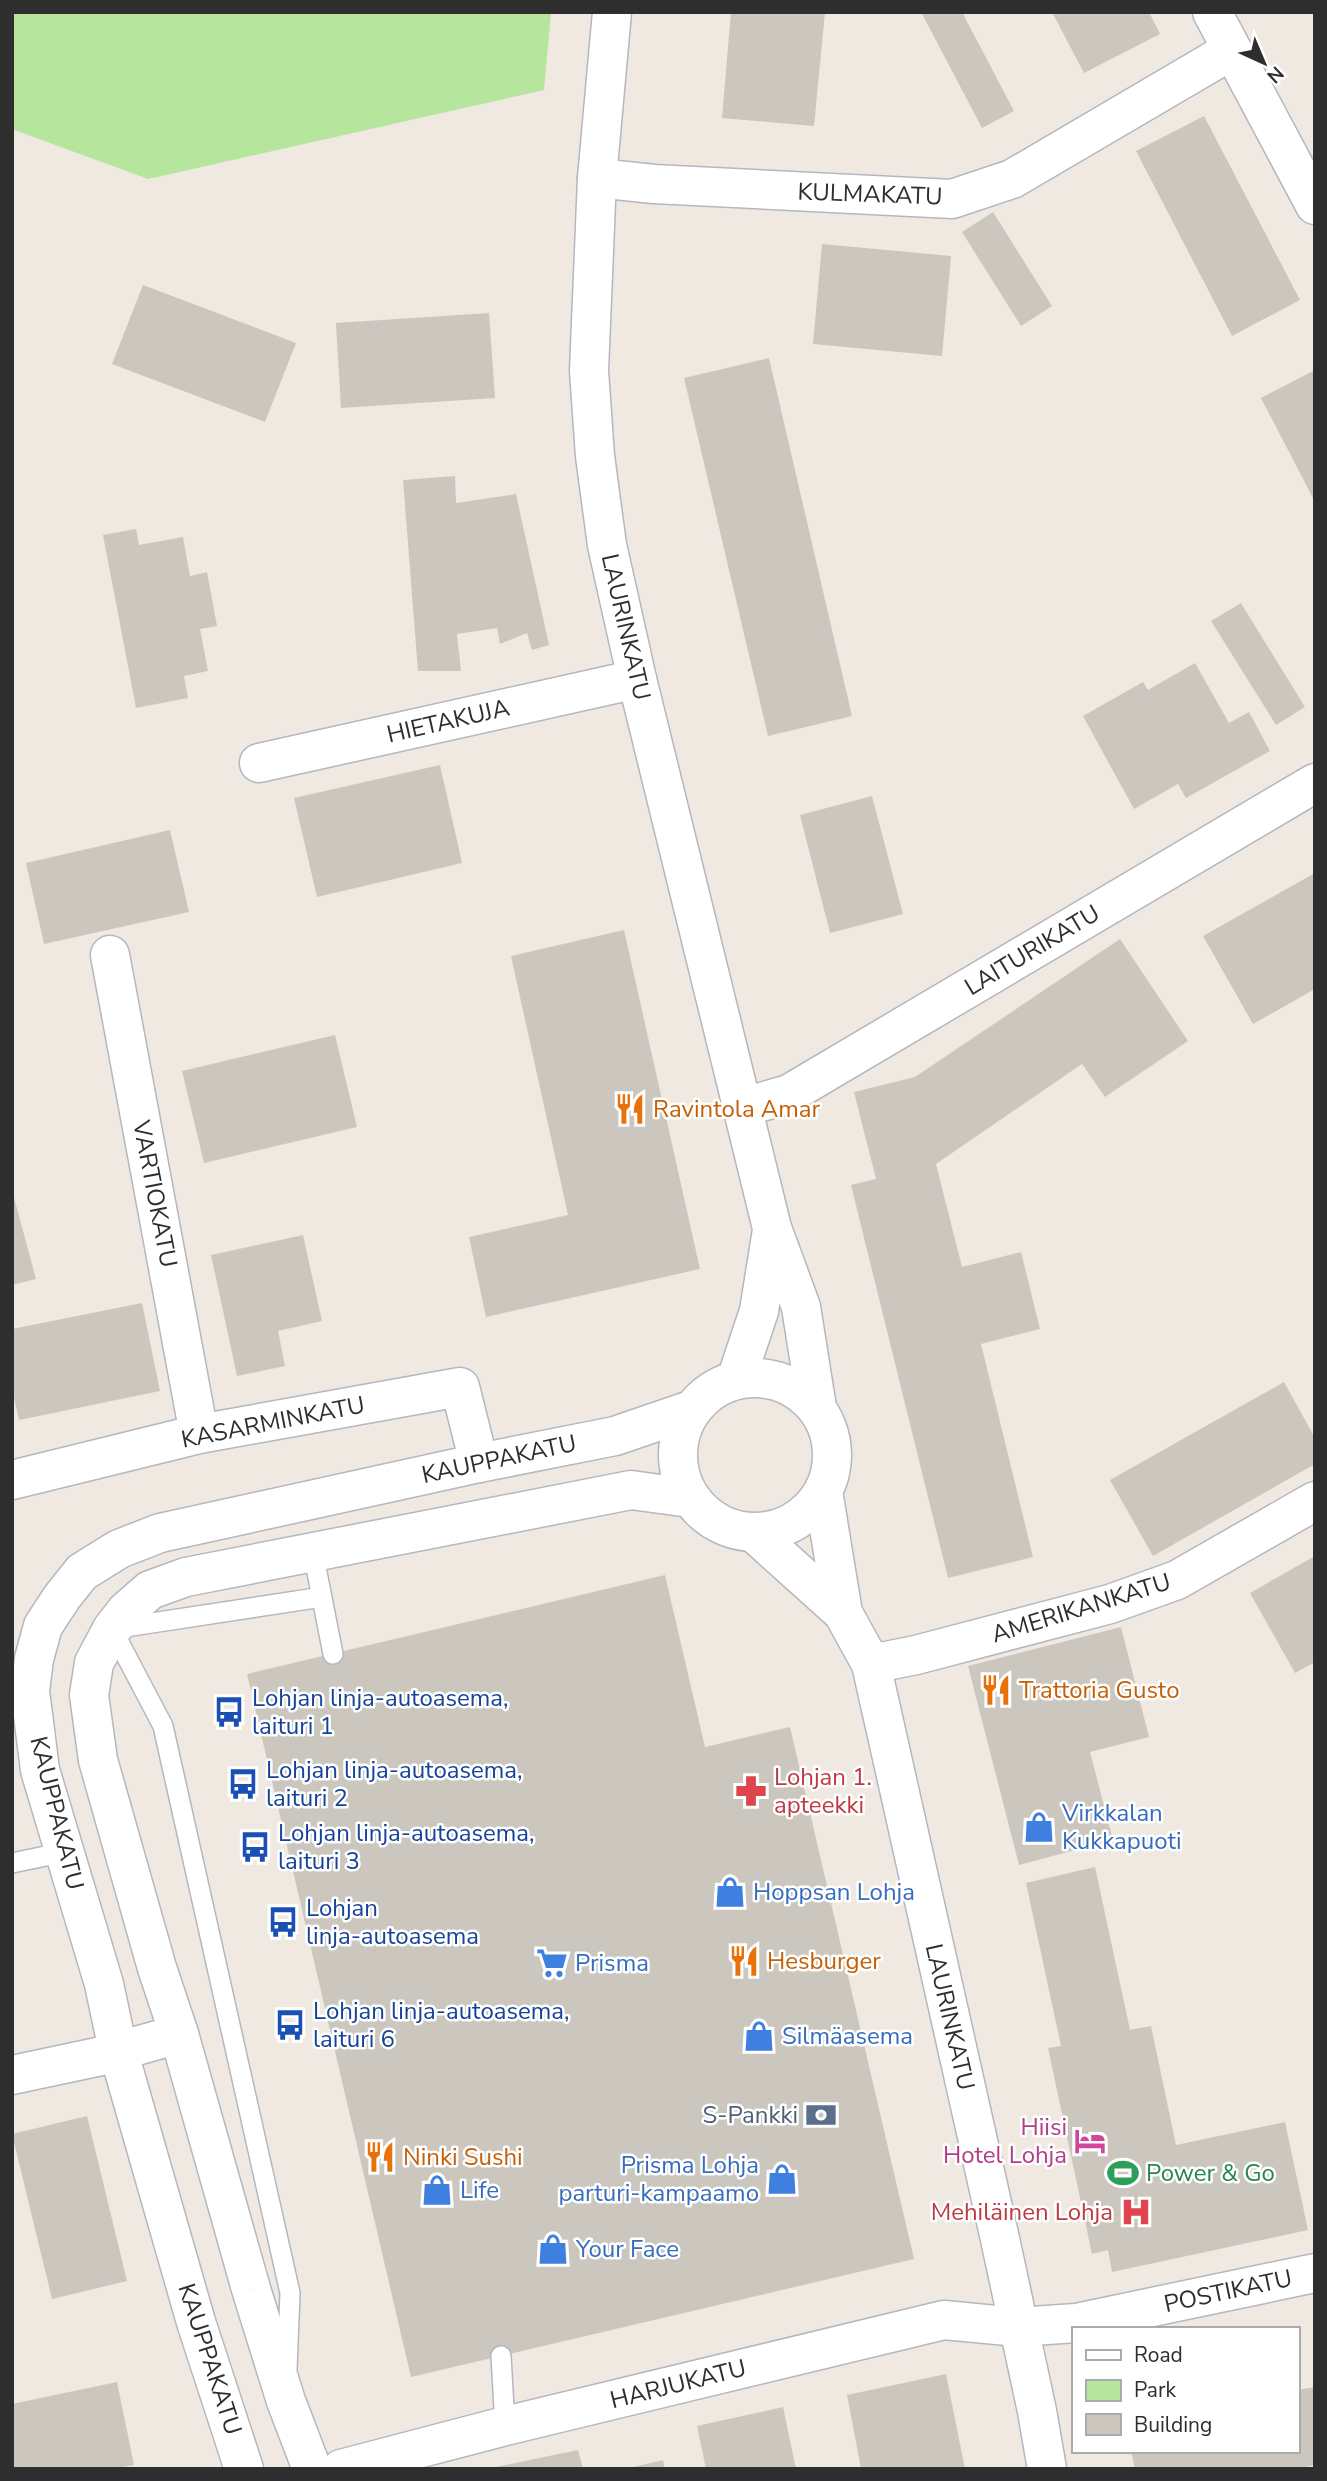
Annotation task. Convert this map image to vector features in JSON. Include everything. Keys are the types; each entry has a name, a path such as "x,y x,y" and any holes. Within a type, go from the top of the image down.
{"street":[{"name":"LAURINKATU","path":"612,12 597,178 589,371 595,456 607,545 637,679 772,1227 802,1307 817,1408"},
{"path":"1212,12 1315,205"},
{"name":"KULMAKATU","path":"597,178 654,184 952,199 1012,179 1232,50"},
{"name":"HIETAKUJA","path":"259,763 637,679"},
{"name":"LAITURIKATU","path":"744,1107 789,1094 1315,782"},
{"name":"VARTIOKATU","path":"110,955 199,1434"},
{"name":"LAURINKATU","path":"736,1380 759,1311 772,1227"},
{"path":"758,1378 780,1382 800,1392 817,1408 827,1427 832,1449 830,1471 823,1492 794,1522 774,1530 753,1532 728,1528 707,1516 690,1498 680,1477 677,1454 681,1431 691,1410 719,1387 736,1380 758,1378"},
{"name":"KASARMINKATU","path":"12,1480 199,1434 460,1387 479,1463"},
{"name":"KAUPPAKATU","path":"244,2469 196,2322 118,2050 104,1984 40,1770 30,1691 34,1659 43,1626 61,1597 82,1572 119,1549 160,1533 615,1436 691,1410"},
{"path":"312,2469 286,2401 251,2289 180,2034 157,1968 97,1760 89,1695 94,1663 112,1629 126,1611 150,1590 186,1577 631,1490 690,1498"},
{"name":"LAURINKATU","path":"823,1492 843,1613"},
{"name":"AMERIKANKATU","path":"871,1664 916,1655 1110,1604 1177,1580 1315,1501"},
{"name":"LAURINKATU","path":"753,1532 843,1613 871,1664 1000,2239 1047,2469"},
{"path":"12,2075 180,2034"},
{"name":"POSTIKATU","path":"1017,2327 1076,2323 1315,2273"},
{"name":"HARJUKATU","path":"341,2469 944,2320 1017,2327"}],"lane":[{"path":"313,1552 333,1654"},
{"path":"286,2401 290,2293 163,1726 112,1629 322,1597"},
{"path":"12,1863 65,1852"},
{"path":"501,2356 505,2427"}],"green space":[{"path":"12,12 551,12 544,90 148,179 12,129"}],"building":[{"path":"731,12 825,12 814,126 722,118"},
{"path":"921,12 962,12 1014,111 982,128"},
{"path":"1052,12 1149,12 1160,34 1084,73"},
{"path":"1204,116 1300,300 1232,336 1136,151"},
{"path":"993,212 1052,306 1021,326 962,232"},
{"path":"822,244 951,256 942,356 813,344"},
{"path":"143,285 296,343 265,422 112,364"},
{"path":"489,313 495,398 341,408 336,323"},
{"path":"769,358 852,716 768,736 684,378"},
{"path":"1315,370 1315,502 1261,398"},
{"path":"455,476 456,503 516,494 549,645 532,650 527,633 500,644 497,628 457,634 461,671 418,671 403,480"},
{"path":"136,529 139,545 183,537 190,576 207,572 217,626 200,629 208,671 184,676 188,698 136,708 103,535"},
{"path":"1241,603 1305,707 1276,725 1211,621"},
{"path":"1195,663 1229,723 1249,712 1270,751 1186,798 1178,784 1134,809 1083,716 1143,682 1148,690"},
{"path":"440,765 462,863 317,897 294,798"},
{"path":"872,796 903,914 830,933 800,815"},
{"path":"170,830 189,912 44,944 26,863"},
{"path":"1315,873 1315,989 1253,1024 1203,936"},
{"path":"624,930 700,1269 486,1317 469,1237 568,1215 511,956"},
{"path":"1120,939 1188,1041 1105,1097 1082,1064 936,1164 962,1267 1021,1252 1040,1329 981,1344 1033,1557 948,1578 851,1185 876,1179 854,1092 915,1077"},
{"path":"335,1035 357,1127 204,1163 182,1071"},
{"path":"12,1190 36,1279 12,1285"},
{"path":"303,1235 322,1321 278,1331 285,1366 237,1376 211,1255"},
{"path":"142,1303 160,1391 19,1420 12,1388 12,1329"},
{"path":"1284,1382 1315,1438 1315,1464 1153,1556 1110,1480"},
{"path":"1315,1556 1315,1662 1295,1673 1250,1593"},
{"path":"665,1575 705,1747 790,1727 914,2259 411,2377 247,1674"},
{"path":"1121,1627 1149,1737 1090,1752 1113,1840 1019,1865 968,1666"},
{"path":"1095,1867 1130,2030 1151,2026 1176,2145 1285,2122 1308,2230 1112,2272 1108,2250 1092,2254 1048,2048 1061,2046 1026,1883"},
{"path":"87,2116 127,2281 52,2299 12,2134"},
{"path":"946,2374 965,2469 861,2469 847,2395"},
{"path":"117,2382 134,2465 113,2469 12,2469 12,2404"},
{"path":"1315,2387 1315,2465 1297,2469 1135,2469 1131,2453 1299,2453 1299,2390"},
{"path":"783,2407 796,2469 706,2469 697,2426"},
{"path":"578,2450 583,2469 491,2469 491,2468"},
{"path":"663,2460 665,2469 629,2469 629,2468"}],"place":[{"name":"Ravintola Amar","path":"630,1109"},
{"name":"Trattoria Gusto","path":"996,1690"},
{"name":"Lohjan linja-autoasema, laituri 1","path":"229,1712"},
{"name":"Lohjan linja-autoasema, laituri 2","path":"243,1784"},
{"name":"Lohjan 1. apteekki","path":"751,1791"},
{"name":"Virkkalan Kukkapuoti","path":"1039,1827"},
{"name":"Lohjan linja-autoasema, laituri 3","path":"255,1847"},
{"name":"Hoppsan Lohja","path":"730,1892"},
{"name":"Lohjan linja-autoasema","path":"283,1922"},
{"name":"Hesburger","path":"744,1961"},
{"name":"Prisma","path":"552,1963"},
{"name":"Lohjan linja-autoasema, laituri 6","path":"290,2025"},
{"name":"Silmäasema","path":"759,2036"},
{"name":"S-Pankki","path":"821,2115"},
{"name":"Hiisi Hotel Lohja","path":"1090,2141"},
{"name":"Ninki Sushi","path":"380,2157"},
{"name":"Power & Go","path":"1123,2173"},
{"name":"Prisma Lohja parturi-kampaamo","path":"782,2179"},
{"name":"Life","path":"437,2190"},
{"name":"Mehiläinen Lohja","path":"1136,2212"},
{"name":"Your Face","path":"553,2249"}]}
